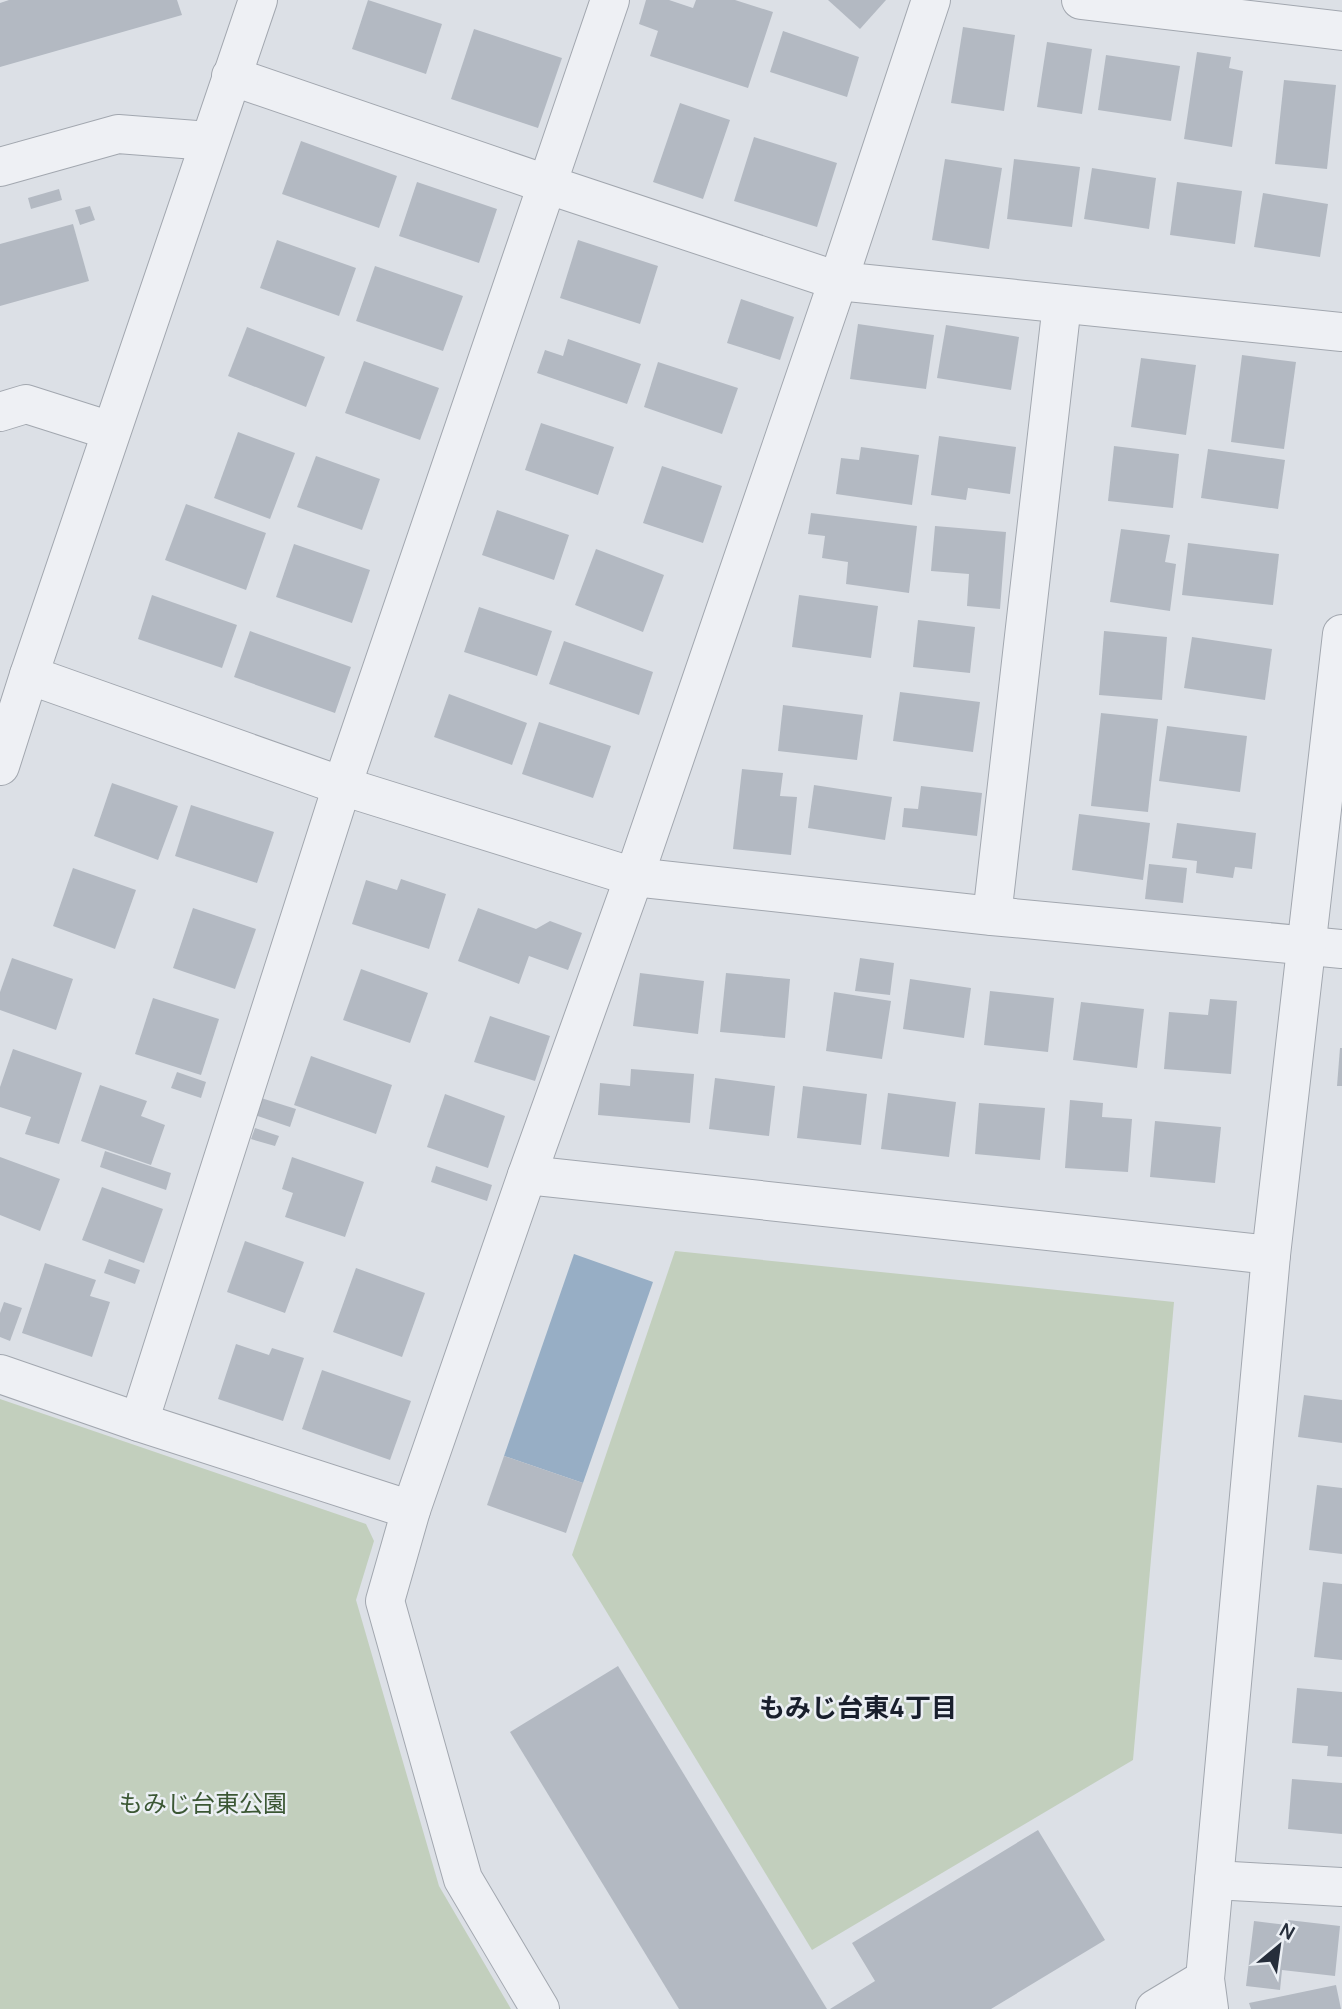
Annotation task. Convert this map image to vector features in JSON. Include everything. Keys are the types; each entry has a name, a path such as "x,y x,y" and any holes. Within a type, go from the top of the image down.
{"street":[{"path":"0,766 16,691 111,431 258,0"},
{"path":"139,1422 342,786 610,0"},
{"path":"540,2009 463,1879 385,1601 411,1510 634,877 931,0"},
{"path":"1081,0 1342,31"},
{"path":"231,76 838,281 1342,332"},
{"path":"0,167 118,134 209,141"},
{"path":"992,916 1062,304"},
{"path":"0,412 26,404 111,431"},
{"path":"1155,2009 1207,1994 1214,1880 1271,1255 1324,947 1342,640"},
{"path":"16,691 342,786 634,877 992,916 1324,947"},
{"path":"527,1175 1271,1255"},
{"path":"0,1374 411,1510"},
{"path":"1214,1880 1342,1887"}],"green space":[{"path":"675,1251 1174,1302 1133,1760 812,1950 572,1555"},
{"name":"もみじ台東公園","path":"0,1399 366,1524 374,1541 356,1600 439,1886 511,2009 0,2009"}],"water":[{"path":"574,1254 653,1282 583,1483 504,1456"}],"building":[{"path":"9,0 177,0 182,15 0,67 0,3"},
{"path":"368,0 442,24 426,74 352,49"},
{"path":"646,0 669,0 693,8 696,0 735,0 773,12 748,88 650,56 658,31 639,24"},
{"path":"828,0 886,0 860,29"},
{"path":"963,27 1015,35 1004,111 951,103"},
{"path":"474,29 562,58 538,128 451,99"},
{"path":"783,31 859,57 847,97 770,72"},
{"path":"1047,42 1092,49 1082,114 1037,107"},
{"path":"1197,52 1231,57 1229,68 1243,71 1232,147 1184,139"},
{"path":"1106,55 1180,66 1171,121 1098,110"},
{"path":"1284,80 1336,85 1327,169 1275,164"},
{"path":"680,103 730,120 703,199 653,182"},
{"path":"754,137 837,163 817,227 734,201"},
{"path":"301,141 397,176 379,228 282,194"},
{"path":"945,159 1002,168 989,249 932,240"},
{"path":"1014,159 1080,167 1072,227 1007,219"},
{"path":"1092,168 1156,178 1149,229 1084,219"},
{"path":"417,182 497,209 479,263 399,236"},
{"path":"1177,182 1242,191 1235,244 1170,235"},
{"path":"59,189 62,200 31,209 28,198"},
{"path":"1263,193 1328,204 1320,257 1254,247"},
{"path":"90,206 95,220 80,225 75,210"},
{"path":"73,224 89,281 0,306 0,244"},
{"path":"277,240 356,268 339,316 260,288"},
{"path":"578,240 658,266 640,324 560,298"},
{"path":"375,266 463,296 443,351 356,321"},
{"path":"741,299 794,317 780,360 727,343"},
{"path":"858,324 934,335 926,389 850,379"},
{"path":"946,325 1019,337 1011,390 937,378"},
{"path":"247,327 325,357 306,407 228,376"},
{"path":"568,339 641,364 627,404 537,373 545,350 563,356"},
{"path":"1242,355 1296,362 1284,449 1231,442"},
{"path":"1141,358 1196,365 1186,435 1131,427"},
{"path":"364,361 439,388 420,440 345,413"},
{"path":"658,362 738,388 722,434 644,407"},
{"path":"541,423 614,447 598,495 525,470"},
{"path":"238,432 295,453 270,519 214,498"},
{"path":"939,436 1016,447 1010,494 968,488 966,500 931,495"},
{"path":"1114,446 1179,454 1173,508 1108,501"},
{"path":"861,447 919,455 912,505 836,494 841,458 859,460"},
{"path":"1208,449 1285,460 1278,509 1201,498"},
{"path":"316,456 380,479 362,530 297,507"},
{"path":"662,466 722,486 703,543 643,523"},
{"path":"186,504 266,533 246,590 165,560"},
{"path":"497,510 569,535 554,580 482,555"},
{"path":"811,513 917,526 909,593 846,584 848,562 822,558 825,536 808,534"},
{"path":"935,526 1006,532 1000,609 967,606 969,574 931,571"},
{"path":"1121,529 1170,535 1165,562 1176,564 1170,611 1110,602"},
{"path":"1188,543 1279,554 1273,605 1182,595"},
{"path":"294,544 370,570 352,623 276,597"},
{"path":"596,549 664,575 643,632 575,605"},
{"path":"152,595 237,625 222,668 138,639"},
{"path":"799,595 878,606 871,658 792,647"},
{"path":"479,607 552,631 537,676 464,652"},
{"path":"918,620 975,627 970,673 913,667"},
{"path":"250,631 351,667 335,713 234,677"},
{"path":"1104,631 1167,637 1162,700 1099,695"},
{"path":"1192,637 1272,649 1265,700 1184,688"},
{"path":"564,641 653,672 639,715 549,684"},
{"path":"900,692 980,702 973,752 893,741"},
{"path":"449,694 527,723 512,765 434,737"},
{"path":"783,705 863,715 857,760 778,751"},
{"path":"1101,713 1158,719 1148,812 1091,806"},
{"path":"539,722 611,746 593,798 522,774"},
{"path":"1167,726 1247,736 1240,792 1159,781"},
{"path":"742,769 783,773 780,796 797,797 791,855 733,849"},
{"path":"112,783 178,806 158,860 94,836"},
{"path":"814,785 892,797 885,840 808,828"},
{"path":"921,786 982,793 977,836 902,827 904,808 918,809"},
{"path":"191,805 274,832 257,883 175,856"},
{"path":"1079,814 1150,823 1143,880 1072,870"},
{"path":"1177,823 1256,833 1252,869 1235,867 1233,878 1196,873 1197,861 1172,858"},
{"path":"1149,864 1187,868 1183,903 1145,899"},
{"path":"73,868 136,890 115,949 53,926"},
{"path":"401,879 446,894 429,949 352,924 366,880 397,890"},
{"path":"193,908 256,929 235,989 173,968"},
{"path":"478,908 536,929 550,921 582,933 568,970 529,956 519,984 458,961"},
{"path":"12,958 73,979 56,1030 0,1010 0,992"},
{"path":"860,958 894,963 890,995 855,991"},
{"path":"361,969 428,993 410,1043 343,1020"},
{"path":"640,973 704,981 698,1034 633,1026"},
{"path":"726,973 790,979 785,1038 720,1032"},
{"path":"910,979 971,988 964,1038 903,1029"},
{"path":"990,991 1054,998 1048,1052 984,1045"},
{"path":"834,992 891,1001 882,1059 826,1051"},
{"path":"153,998 219,1019 201,1075 135,1054"},
{"path":"1210,999 1237,1001 1231,1074 1164,1069 1169,1012 1208,1015"},
{"path":"1081,1002 1144,1009 1137,1068 1073,1060"},
{"path":"490,1016 550,1036 535,1081 474,1062"},
{"path":"1340,1048 1342,1086 1337,1086"},
{"path":"13,1049 82,1073 59,1144 25,1134 31,1117 0,1107 0,1087"},
{"path":"311,1056 392,1085 376,1134 294,1105"},
{"path":"631,1069 694,1074 690,1123 598,1115 600,1083 630,1086"},
{"path":"177,1072 206,1082 201,1098 171,1088"},
{"path":"715,1078 775,1086 769,1136 709,1129"},
{"path":"100,1085 147,1101 141,1116 165,1125 151,1165 81,1141"},
{"path":"803,1086 867,1094 861,1145 797,1138"},
{"path":"888,1093 956,1102 949,1157 881,1149"},
{"path":"445,1094 505,1116 488,1168 427,1147"},
{"path":"258,1097 296,1109 290,1127 252,1114"},
{"path":"1070,1100 1103,1103 1102,1117 1132,1119 1128,1172 1065,1168"},
{"path":"979,1103 1045,1108 1040,1160 975,1154"},
{"path":"1155,1121 1221,1127 1215,1183 1150,1177"},
{"path":"255,1128 279,1136 275,1146 251,1139"},
{"path":"105,1151 171,1173 166,1190 100,1167"},
{"path":"0,1157 60,1179 40,1231 0,1215"},
{"path":"292,1157 364,1182 345,1237 285,1217 293,1193 282,1189"},
{"path":"436,1166 492,1185 487,1201 431,1182"},
{"path":"102,1187 163,1209 144,1263 82,1240"},
{"path":"245,1241 304,1262 285,1313 227,1292"},
{"path":"109,1259 140,1270 135,1284 104,1273"},
{"path":"45,1263 96,1280 90,1296 110,1302 92,1357 22,1333"},
{"path":"356,1268 425,1293 402,1357 333,1332"},
{"path":"4,1302 22,1308 10,1341 0,1337 0,1313"},
{"path":"236,1344 269,1355 272,1348 304,1358 283,1421 218,1399"},
{"path":"322,1370 411,1401 390,1460 302,1429"},
{"path":"1304,1395 1342,1400 1342,1443 1298,1437"},
{"path":"504,1456 583,1483 566,1533 487,1505"},
{"path":"1317,1485 1342,1488 1342,1554 1309,1550"},
{"path":"1323,1582 1342,1584 1342,1660 1314,1657"},
{"path":"618,1666 827,2009 679,2009 510,1732"},
{"path":"1297,1688 1342,1692 1342,1757 1327,1756 1328,1746 1292,1743"},
{"path":"1292,1779 1342,1783 1342,1834 1288,1829"},
{"path":"1038,1830 1105,1940 991,2009 830,2009 875,1981 852,1943"},
{"path":"1288,1920 1340,1926 1335,1976 1282,1970 1280,1990 1246,1986 1254,1921 1287,1925"},
{"path":"1336,1985 1341,2009 1251,2009 1249,2003"}],"district":[{"name":"もみじ台東4丁目","path":"858,1708"}]}
